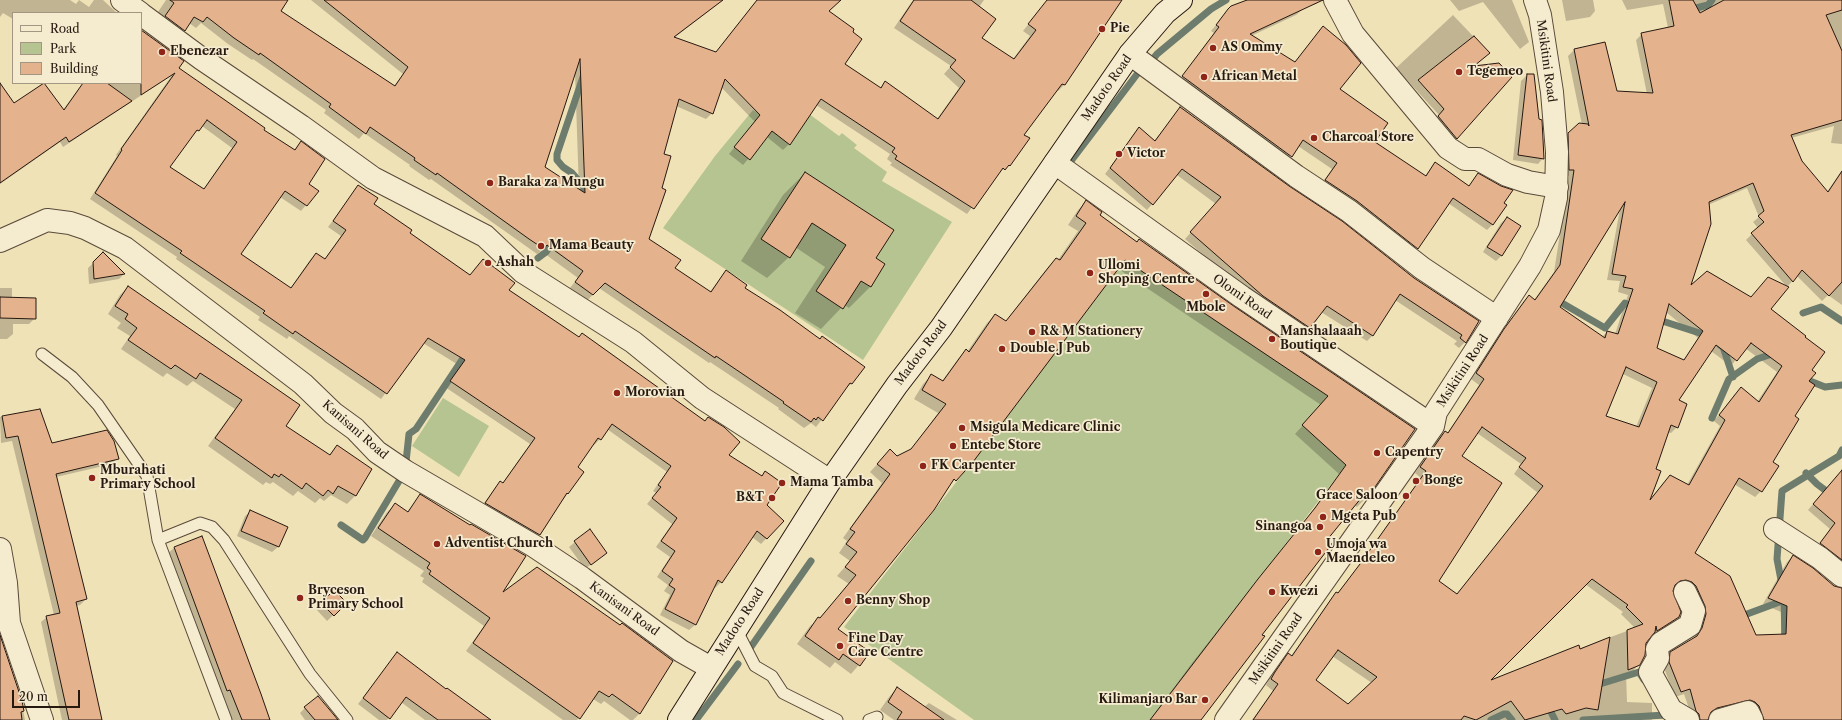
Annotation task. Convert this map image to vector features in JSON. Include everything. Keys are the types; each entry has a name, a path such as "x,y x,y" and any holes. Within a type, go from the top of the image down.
{"street":[{"path":"122,0 139,12"},
{"name":"Madoto Road","path":"679,720 830,481 897,385 941,328 1130,54 1165,13 1181,0"},
{"path":"1335,0 1353,34 1448,148 1465,159 1478,159 1508,175 1528,182 1557,187"},
{"name":"Msikitini Road","path":"1226,720 1433,426 1436,412 1530,266 1549,230 1557,187 1556,152 1552,92 1540,15 1535,0"},
{"path":"142,14 202,59 301,126 374,178 485,236 523,272 633,342 702,398 830,481"},
{"path":"1130,54 1296,176 1348,211 1422,268 1497,318"},
{"name":"Olomi Road","path":"1055,163 1242,297 1433,426"},
{"name":"Kanisani Road","path":"0,241 47,220 70,222 125,248 303,384 333,413 355,429 377,452 405,471 534,546 582,578 681,651 711,668"},
{"path":"1775,529 1820,558 1842,576"},
{"path":"0,549 6,583 9,623 42,720"},
{"path":"1685,592 1694,611 1690,625 1661,643 1656,649 1658,658 1650,672 1671,710 1688,720"},
{"path":"1720,720 1748,712 1752,720"}],"lane":[{"path":"42,354 72,377 98,405 147,476 158,540 226,720"},
{"path":"158,540 200,523 212,527 224,540 310,674 347,720"},
{"path":"736,629 755,666 772,676 783,693 837,720"}],"green space":[{"path":"778,91 839,136 842,133 857,145 854,148 887,172 882,181 952,222 863,360 663,228 715,156 753,110 758,113"},
{"path":"1126,258 1375,427 1151,720 974,720 844,627 971,463"},
{"path":"443,398 489,426 459,477 412,446"}],"building":[{"path":"170,0 288,0 281,11 395,86 408,67 324,0 723,0 674,37 716,52 757,0 841,0 829,11 854,29 853,32 862,39 845,64 881,88 885,81 938,119 965,81 950,67 956,60 900,21 914,0 971,0 996,19 982,38 1014,59 1036,30 1028,24 1047,0 1122,0 1065,85 1062,84 1024,135 1030,138 1010,166 1009,165 1005,170 1003,168 974,209 895,159 897,156 892,152 895,148 821,99 790,145 772,131 750,160 734,147 760,115 725,79 713,114 679,99 664,154 671,156 662,188 666,190 649,239 681,260 675,268 711,292 726,270 747,285 745,288 780,310 820,339 822,336 865,367 852,384 850,383 823,421 818,417 816,420 814,418 811,422 716,356 715,358 605,283 593,295 575,282 583,271 547,245 544,249 529,239 437,173 436,175 414,160 415,158 370,127 366,134 329,107 331,104 260,53 259,55 234,38 207,17 203,22 194,17 185,31 165,16 174,3","holes":["580,59 585,193 545,167"]},
{"path":"1247,0 1323,0 1250,34 1295,62 1323,26 1346,45 1361,63 1340,89 1388,123 1375,142 1426,176 1435,162 1469,186 1478,173 1501,186 1513,190 1504,203 1507,205 1493,225 1453,198 1418,249 1357,201 1325,180 1337,163 1303,140 1292,157 1182,76 1219,27 1216,25 1228,9 1231,6"},
{"path":"1669,0 1693,0 1700,13 1724,0 1842,0 1842,10 1826,15 1842,51 1842,120 1791,135 1802,161 1828,192 1842,171 1842,282 1829,296 1802,270 1793,282 1751,233 1764,222 1758,216 1764,211 1753,183 1709,202 1711,224 1691,285 1707,271 1751,297 1768,277 1789,287 1771,309 1825,352 1812,370 1816,373 1809,381 1815,385 1795,416 1799,419 1773,462 1779,466 1762,492 1739,478 1695,553 1730,576 1756,635 1786,634 1787,606 1768,598 1793,555 1813,568 1834,586 1842,588 1842,720 1764,720 1759,706 1750,700 1717,708 1711,712 1708,720 1700,720 1690,689 1681,692 1669,662 1670,652 1697,636 1702,628 1706,614 1705,606 1696,586 1692,582 1686,580 1680,581 1675,585 1673,591 1681,612 1679,617 1657,631 1656,626 1655,632 1646,643 1645,655 1640,665 1628,670 1627,630 1643,624 1626,607 1628,605 1592,579 1491,680 1579,645 1580,649 1610,637 1598,710 1586,708 1566,714 1562,709 1525,720 1511,701 1476,720 1464,716 1461,720 1253,720 1278,684 1271,679 1288,653 1292,656 1336,592 1338,593 1360,564 1426,471 1420,467 1445,431 1448,433 1484,379 1476,373 1504,329 1529,295 1535,300 1560,265 1574,170 1569,170 1568,133 1579,123 1588,124 1589,126 1574,49 1605,42 1617,91 1653,93 1641,33 1674,26","holes":["1625,202 1612,274 1626,276 1623,287 1633,289 1618,334 1607,331 1605,338 1560,307","1669,304 1703,331 1684,360 1657,348","1751,343 1782,366 1759,402 1741,387 1719,415 1725,420 1689,485 1670,475 1650,500 1661,471 1656,469 1671,425 1678,428 1687,404 1679,400 1716,345 1737,361","1626,367 1657,382 1639,427 1606,416","1482,427 1526,458 1519,467 1543,486 1457,594 1439,581 1502,483 1462,456","1338,650 1377,677 1348,704 1316,680"]},
{"path":"142,31 184,61 179,68 265,128 264,130 295,150 301,141 325,159 309,184 319,191 307,206 285,191 241,254 291,288 316,253 325,259 346,230 333,221 358,185 378,198 374,204 412,230 410,233 470,275 483,259 515,283 509,290 579,337 582,333 705,421 708,417 724,427 740,442 729,455 762,476 765,471 782,483 767,505 784,521 767,539 757,531 722,583 718,580 696,625 665,609 675,589 669,585 673,579 662,571 675,551 661,541 677,518 652,498 661,487 658,485 671,466 612,424 601,440 598,438 578,467 584,472 568,494 567,493 540,535 485,503 500,481 503,483 535,438 450,381 465,360 428,338 387,394 295,331 293,334 263,313 265,311 180,253 182,251 95,193 122,150 121,149 175,73 141,95","holes":["207,120 237,142 204,189 170,167 197,130 199,131"]},
{"name":"Tegemeo","path":"1474,36 1490,53 1474,66 1499,63 1512,77 1457,139 1438,116 1444,109 1418,80"},
{"path":"1527,74 1534,74 1539,119 1542,120 1544,159 1518,155"},
{"path":"0,83 14,103 45,84 64,110 82,84 108,84 132,101 69,142 66,137 0,183"},
{"path":"1180,107 1289,186 1342,221 1414,278 1479,321 1466,343 1460,338 1462,335 1400,294 1373,336 1327,306 1310,328 1263,296 1190,232 1221,197 1182,169 1153,205 1110,168 1139,127 1155,141"},
{"path":"805,172 894,230 876,258 885,264 871,287 861,281 843,309 816,291 846,245 812,223 790,258 761,239"},
{"path":"1086,200 1102,212 1100,215 1137,242 1139,239 1235,307 1415,429 1366,500 1362,497 1327,540 1332,544 1262,635 1265,636 1201,720 1150,720 1258,579 1315,508 1346,465 1302,425 1328,396 1125,260 973,462 956,481 954,479 934,510 838,629 870,652 860,666 843,654 839,660 805,636 818,617 820,618 856,575 845,567 857,552 846,544 855,532 850,529 890,474 877,464 890,449 897,456 911,449 946,404 922,390 931,374 943,381 966,349 969,352 995,314 1006,321 1056,258 1060,260 1086,223 1076,216"},
{"path":"1507,217 1521,226 1502,256 1487,247"},
{"path":"103,252 125,274 94,279 93,262"},
{"path":"128,286 300,405 286,426 330,455 337,445 372,469 356,496 338,486 333,494 328,490 323,496 306,483 302,489 281,474 279,477 274,474 272,478 215,438 242,400 200,373 196,379 175,365 171,369 128,340 137,328 125,319 128,314 115,306"},
{"path":"0,297 36,298 36,319 0,318"},
{"path":"40,409 52,443 107,430 114,441 119,459 56,474 87,599 76,602 102,720 69,720 46,616 60,613 18,436 6,438 2,416"},
{"path":"1842,470 1842,560 1820,543 1835,523 1813,504"},
{"path":"420,494 470,525 471,524 526,556 503,592 537,567 620,625 622,623 673,661 640,714 612,694 609,697 599,691 580,719 473,643 490,618 429,574 431,571 427,568 430,563 378,528 395,503 408,512"},
{"path":"250,510 288,527 279,547 241,531"},
{"path":"590,529 607,553 591,565 574,541"},
{"path":"202,536 270,720 242,720 230,690 227,691 174,547"},
{"path":"334,590 347,603 334,616 321,603"},
{"path":"0,635 22,701 24,711 21,712 22,720 0,720"},
{"path":"397,652 446,689 447,688 491,720 438,720 406,697 390,719 363,698"},
{"path":"897,687 944,720 897,720 902,712 888,702"},
{"path":"318,696 338,720 315,720 304,707"}],"waterway":[{"path":"1149,64 1157,54 1211,9 1226,0"},
{"path":"1688,10 1708,5 1712,0"},
{"path":"1068,169 1071,161 1141,69"},
{"path":"578,199 585,188 572,173 563,167 557,160 557,154 584,74"},
{"path":"538,258 546,252 555,239"},
{"path":"1555,299 1605,328 1625,303 1636,309"},
{"path":"1803,313 1821,307 1842,321"},
{"path":"1656,319 1709,336"},
{"path":"1720,345 1723,347 1733,377"},
{"path":"341,525 363,540 365,538 405,471 409,434 416,429 468,351"},
{"path":"1712,418 1729,379 1757,359 1775,353 1776,354"},
{"path":"1803,375 1810,381 1825,387 1842,385"},
{"path":"1782,585 1777,559 1782,491 1839,456 1842,450"},
{"path":"1806,473 1817,484 1842,503"},
{"path":"748,651 811,561"},
{"path":"1784,596 1785,643"},
{"path":"1739,617 1785,600"},
{"path":"696,720 738,664"},
{"path":"1593,684 1600,684 1639,672 1644,680"},
{"path":"1753,693 1756,705 1765,720"},
{"path":"1547,704 1555,720"},
{"path":"1491,720 1504,714 1507,714 1512,720"},
{"path":"1583,720 1665,715 1670,717"}],"place":[{"name":"Pie","path":"1102,29"},
{"name":"AS Ommy","path":"1213,48"},
{"name":"Ebenezar","path":"162,52"},
{"name":"Tegemeo","path":"1459,72"},
{"name":"African Metal","path":"1204,77"},
{"name":"Charcoal Store","path":"1314,138"},
{"name":"Victor","path":"1119,154"},
{"name":"Baraka za Mungu","path":"490,183"},
{"name":"Mama Beauty","path":"541,246"},
{"name":"Ashah","path":"488,263"},
{"name":"Ullomi Shoping Centre","path":"1090,273"},
{"name":"Mbole","path":"1206,294"},
{"name":"R& M Stationery","path":"1032,332"},
{"name":"Manshalaaah Boutique","path":"1272,339"},
{"name":"Double J Pub","path":"1002,349"},
{"name":"Morovian","path":"617,393"},
{"name":"Msigula Medicare Clinic","path":"962,428"},
{"name":"Entebe Store","path":"953,446"},
{"name":"Capentry","path":"1377,453"},
{"name":"FK Carpenter","path":"923,466"},
{"name":"Mburahati Primary School","path":"92,478"},
{"name":"Bonge","path":"1416,481"},
{"name":"Mama Tamba","path":"782,483"},
{"name":"Grace Saloon","path":"1406,496"},
{"name":"B&T","path":"772,498"},
{"name":"Mgeta Pub","path":"1323,517"},
{"name":"Sinangoa","path":"1320,527"},
{"name":"Adventist Church","path":"437,544"},
{"name":"Umoja wa Maendeleo","path":"1318,552"},
{"name":"Kwezi","path":"1272,592"},
{"name":"Bryceson Primary School","path":"300,598"},
{"name":"Benny Shop","path":"848,601"},
{"name":"Fine Day Care Centre","path":"840,646"},
{"name":"Kilimanjaro Bar","path":"1205,700"}]}
